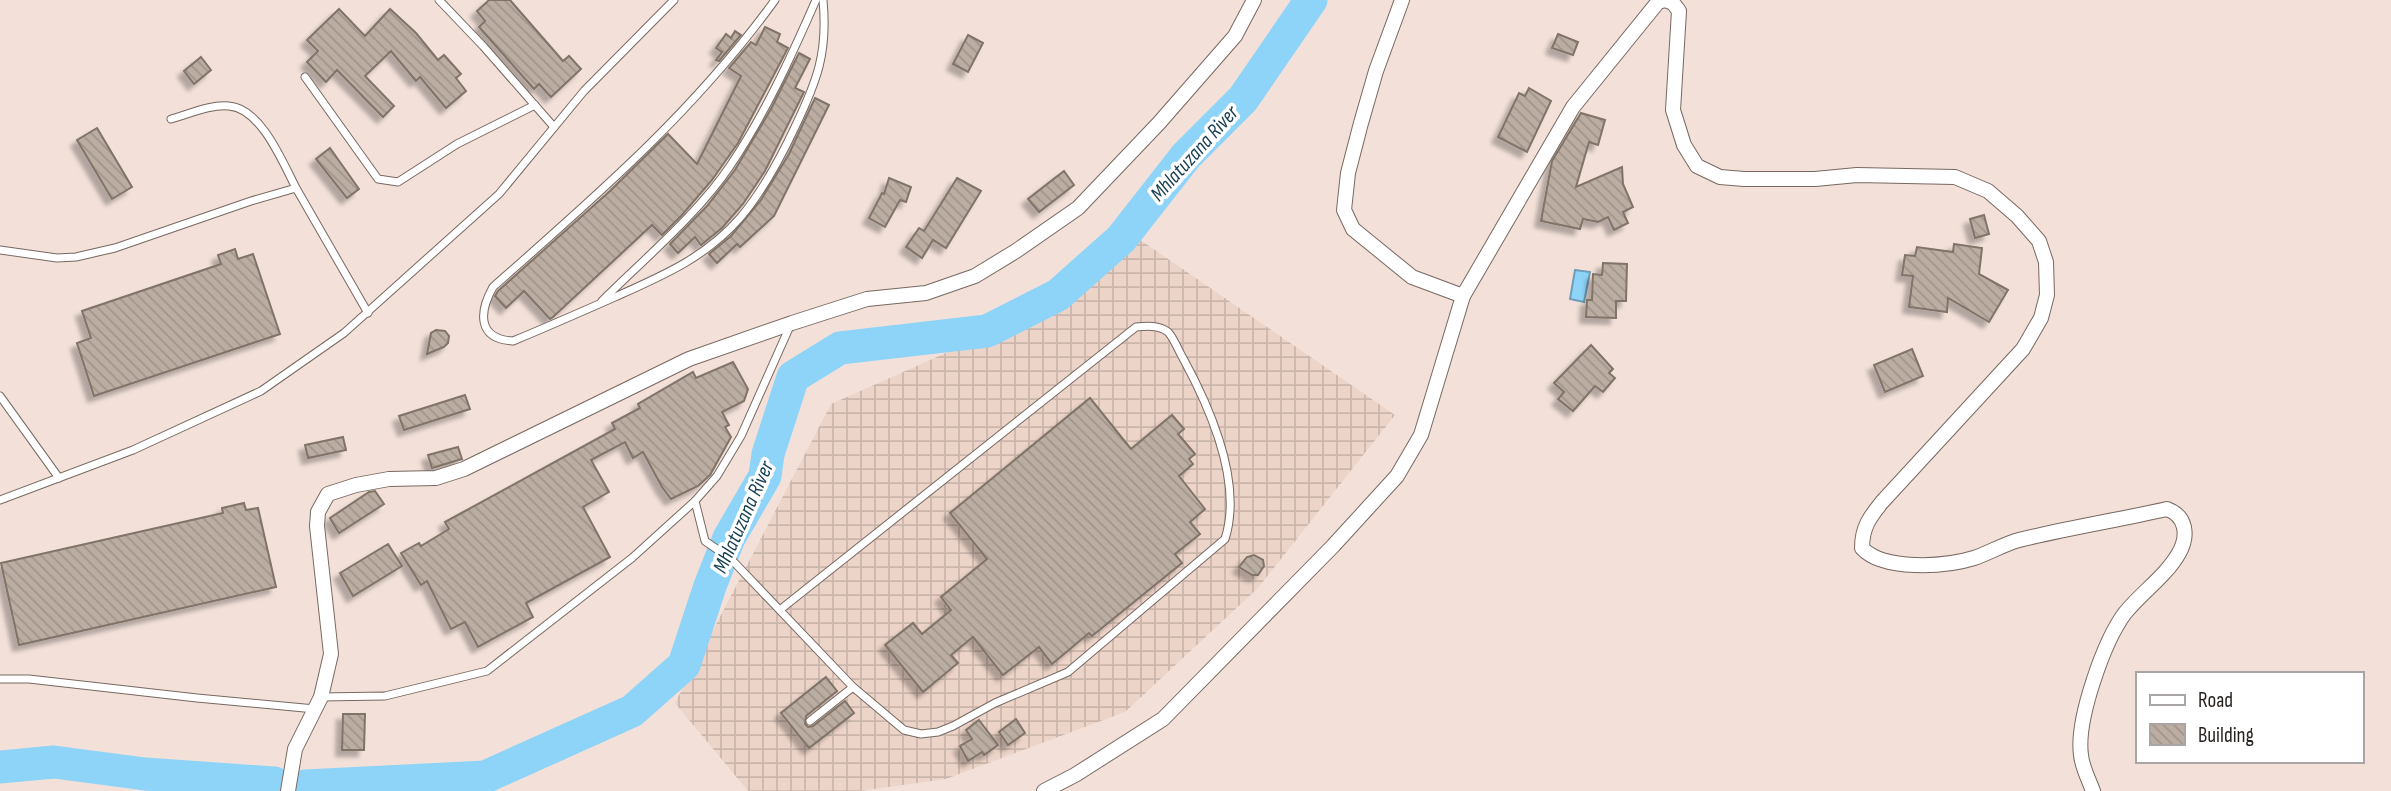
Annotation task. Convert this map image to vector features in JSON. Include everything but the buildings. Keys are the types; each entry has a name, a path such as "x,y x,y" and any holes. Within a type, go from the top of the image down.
{"street":[{"path":"288,791 295,750 318,703 331,654 317,526 318,512 328,494 389,479 436,478 464,469 690,359 867,299 926,293 975,276 1078,208 1159,123 1235,36 1254,0"},
{"path":"1402,0 1376,71 1361,124 1348,173 1344,210 1353,229 1412,277 1463,296"},
{"path":"1044,791 1075,775 1163,719 1333,546 1396,476 1420,435 1463,296 1573,107 1650,10 1658,2 1665,0 1673,4 1679,12 1673,110 1684,145 1697,166 1720,177 1744,179 1815,179 1857,175 1955,177 1988,191 2017,216 2039,241 2046,262 2047,295 2041,317 2023,349 1865,523 1862,548 1871,557 1887,561 1952,564 2017,540 2167,509 2176,513 2186,534 2180,552 2124,614 2106,648 2088,696 2081,755 2093,791"}],"lane":[{"path":"440,0 554,127"},
{"path":"0,500 133,450 261,391 344,333 499,194 584,91 674,0"},
{"path":"775,0 687,108 625,170 493,287 483,304 483,321 489,332 500,341 513,341 681,268 738,219 781,157 815,83 826,27 824,0"},
{"path":"599,304 704,198 730,167 764,108 816,0"},
{"path":"305,77 378,179 389,183 398,183 457,144 535,105"},
{"path":"171,119 219,106 241,108 251,116 275,146 368,313"},
{"path":"0,250 57,258 76,257 115,248 296,188"},
{"path":"0,679 29,679 318,703 385,696 486,671 632,558 695,501 717,476 741,436 792,323"},
{"path":"695,501 705,541 732,559 853,687 904,730 921,734 938,732 995,703 1068,672 1225,540 1230,524 1231,492 1214,421 1168,332 1158,328 1136,327 781,610"},
{"path":"0,396 59,478"},
{"path":"810,721 853,687"}],"shaded area":[{"path":"1139,239 1395,415 1258,588 1125,712 946,779 860,791 748,791 675,703 831,404 1025,318"}],"water":[{"path":"1575,270 1590,272 1584,302 1570,299"}],"waterway":[{"name":"Mhlatuzana River","path":"305,786 485,777 632,711 684,665 729,538 765,476 768,454 793,377 840,348 987,331 1058,295 1121,239 1186,156 1243,99 1311,0"},
{"name":"Mhlatuzana River","path":"0,767 54,762 145,774 274,783"}]}
